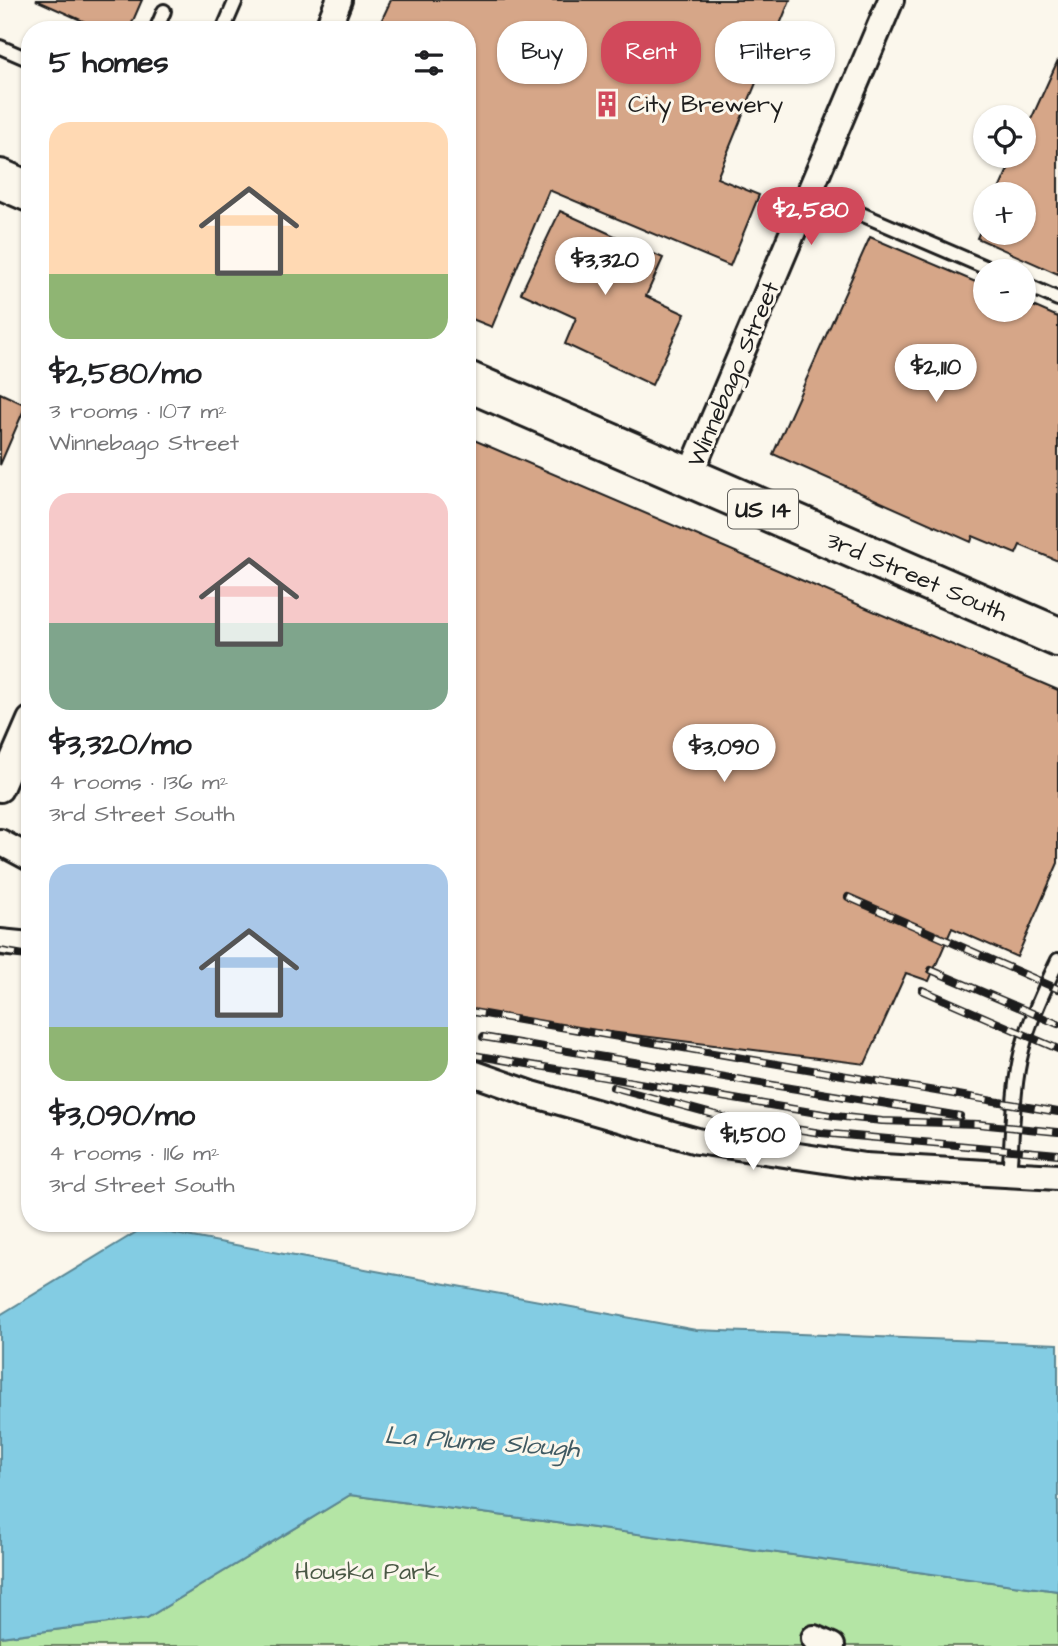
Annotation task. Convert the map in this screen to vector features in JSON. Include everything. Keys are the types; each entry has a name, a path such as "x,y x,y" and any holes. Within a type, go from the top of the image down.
{"highway":[{"path":"0,179 21,188"},
{"name":"3rd Street South","path":"476,385 1058,637"}],"street":[{"path":"331,21 339,0"},
{"name":"Winnebago Street","path":"689,477 891,0"},
{"path":"0,789 21,741"},
{"path":"0,842 21,853"},
{"path":"0,942 21,944"},
{"path":"476,1074 532,1094 697,1141 865,1166 1058,1177"}],"lane":[{"path":"227,21 236,0"},
{"path":"160,21 164,11"},
{"path":"0,47 21,56"},
{"path":"810,192 973,262"},
{"path":"1036,289 1058,299"},
{"path":"1009,1174 1017,1075 1022,1051 1034,1014 1058,960"}],"green space":[{"name":"Houska Park","path":"350,1495 1058,1591 1058,1646 0,1646 0,1637 147,1618"}],"water":[{"name":"La Plume Slough","path":"136,1232 165,1232 696,1330 1058,1344 1058,1591 350,1495 147,1618 0,1637 0,1315"}],"building":[{"path":"36,0 142,0 133,21 83,21"},
{"name":"City Brewery","path":"391,0 790,0 781,21 715,21 715,84 756,84 717,178 759,195 730,266 549,190 492,327 476,321 476,21 381,21"},
{"path":"1058,60 1058,274 1036,264 1036,259 1024,259 993,245 1036,245 1036,182 1002,182 1009,168 1036,168 1036,109"},
{"path":"560,211 663,258 646,296 685,314 652,385 565,344 576,318 521,293"},
{"path":"870,237 973,281 973,322 1036,322 1036,307 1058,317 1058,561 1020,545 1016,554 973,536 971,542 773,454"},
{"path":"0,393 21,403 21,417 0,465"},
{"path":"476,441 1058,690 1058,863 1017,957 952,928 929,981 906,973 865,1064 476,1015"}],"railway":[{"path":"848,897 1058,989"},
{"path":"0,951 21,954"},
{"path":"931,970 1058,1024"},
{"path":"922,990 1058,1049"},
{"path":"476,1013 1058,1112"},
{"path":"483,1037 960,1116"},
{"path":"476,1056 835,1116 882,1121 978,1124 1058,1132"},
{"path":"613,1087 731,1119 821,1133 1058,1154"}],"place":[{"name":"City Brewery","path":"607,104"}]}
